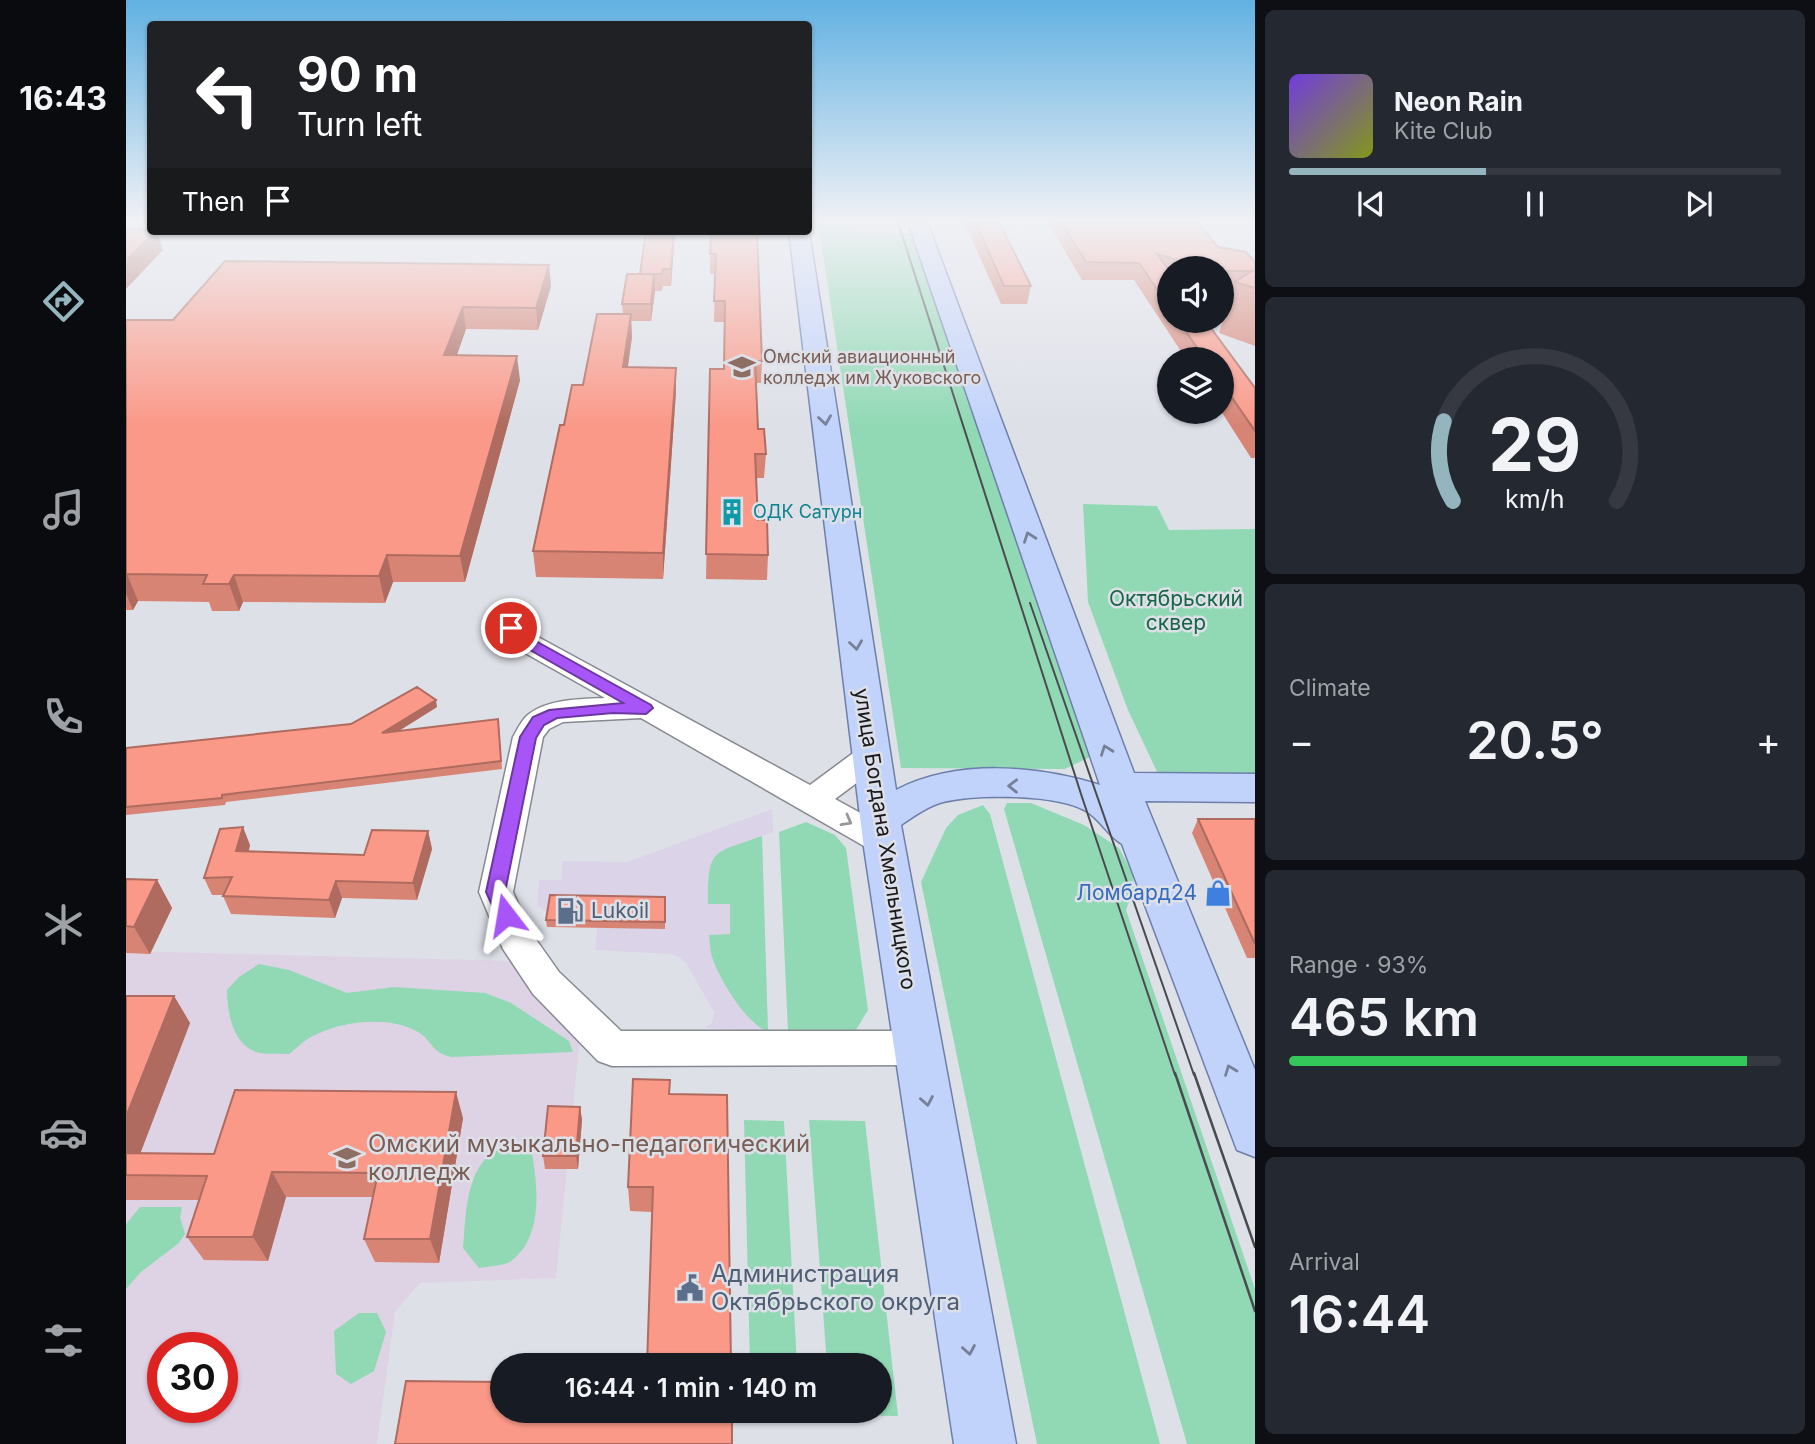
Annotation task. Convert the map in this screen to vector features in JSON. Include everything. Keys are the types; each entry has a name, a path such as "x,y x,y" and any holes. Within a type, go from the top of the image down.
{"main road":[{"name":"улица Богдана Хмельницкого","path":"807,289 881,830 985,1444"},
{"path":"941,289 1120,788 1255,1133"},
{"path":"881,830 906,802 935,790 972,785 1037,786 1097,799 1139,837"},
{"path":"1120,788 1255,788"}],"street":[{"path":"511,628 528,643 811,800 881,830"},
{"path":"646,708 555,713 539,721 528,737 509,816 496,892 516,939 547,983 612,1049 918,1048"},
{"path":"811,800 871,757"}],"shaded area":[{"path":"772,809 773,832 762,836 768,1032 704,1028 712,1023 714,1012 686,963 680,958 671,954 595,950 599,912 545,911 537,905 539,880 561,880 563,861 627,862"},
{"name":"Омский музыкально-педагогический колледж","path":"126,951 513,961 580,1037 556,1278 420,1283 395,1312 377,1444 126,1444"}],"green space":[{"path":"828,289 931,289 1092,756 1065,769 901,768"},
{"name":"Октябрьский сквер","path":"1083,504 1157,506 1169,530 1255,529 1255,776 1159,776 1128,710 1088,602"},
{"path":"1007,803 1031,803 1084,825 1119,848 1133,874 1134,888 1126,910 1255,1289 1255,1444 1187,1444 1004,809"},
{"path":"983,805 990,814 1160,1444 1037,1444 921,882 946,828 958,815"},
{"path":"806,822 835,835 846,848 868,1010 856,1030 841,1033 788,1032 779,832"},
{"path":"762,836 768,1032 742,1010 712,957 709,935 730,934 730,904 708,904 709,872 716,855 732,846"},
{"path":"259,964 289,970 347,993 394,987 485,993 511,1003 569,1041 573,1052 452,1057 440,1053 423,1035 406,1027 393,1023 364,1022 323,1031 289,1054 256,1052 248,1048 236,1034 228,1007 227,990 239,977"},
{"path":"744,1120 784,1121 796,1353 750,1353"},
{"path":"809,1120 865,1121 891,1353 826,1353"},
{"path":"519,1143 532,1154 536,1181 536,1211 529,1239 508,1263 479,1268 463,1248 473,1180 486,1158 497,1150"},
{"path":"140,1207 182,1207 180,1217 185,1234 179,1243 141,1272 126,1289 126,1224"},
{"path":"359,1313 377,1313 386,1332 374,1371 351,1384 336,1374 334,1331"},
{"path":"892,1362 898,1416 892,1416"}],"building":[{"path":"200,289 542,289 536,308 463,307 444,355 517,356 460,556 387,555 379,576 234,575 229,584 203,584 207,575 126,576 126,320 173,320"},
{"path":"624,289 652,289 651,304 622,304"},
{"path":"714,289 759,289 762,361 755,361 758,429 764,429 766,454 755,454 758,520 767,520 768,555 706,554 710,369 724,369 725,301 714,301"},
{"path":"597,314 631,314 623,367 676,368 663,553 533,551 560,425 564,425 572,385 583,385"},
{"path":"1187,333 1215,333 1225,347 1197,347"},
{"path":"1234,359 1255,388 1255,431 1234,400"},
{"path":"417,687 436,700 382,733 498,719 501,761 222,795 222,798 126,807 126,748 351,724"},
{"path":"1198,819 1255,819 1255,944"},
{"path":"243,827 236,851 364,855 372,830 428,831 413,883 336,881 329,900 223,896 232,877 204,878 220,829"},
{"path":"126,879 157,880 134,927 126,926"},
{"path":"550,895 665,897 665,922 546,920"},
{"path":"126,996 174,996 126,1117"},
{"name":"Администрация Октябрьского округа","path":"633,1079 670,1080 669,1094 727,1095 731,1353 647,1353 653,1187 628,1187"},
{"path":"235,1090 456,1092 430,1239 364,1239 378,1173 272,1172 253,1237 187,1237 207,1176 126,1175 126,1153 214,1154"},
{"path":"548,1106 580,1107 576,1156 543,1156"},
{"path":"406,1381 490,1382 490,1423 732,1423 732,1444 395,1444"}],"tram line":[{"path":"920,289 1081,794 1175,1075"},
{"path":"1030,603 1194,1075"},
{"path":"1175,1073 1255,1311"},
{"path":"1194,1073 1255,1247"}],"place":[{"name":"Омский авиационный колледж им Жуковского","path":"742,367"},
{"name":"ОДК Сатурн","path":"732,512"},
{"name":"Ломбард24","path":"1218,893"},
{"name":"Lukoil","path":"570,911"},
{"name":"Омский музыкально-педагогический колледж","path":"347,1158"},
{"name":"Администрация Октябрьского округа","path":"690,1288"}],"route":[{"path":"506,915 496,892 516,782 528,737 539,721 555,713 646,708 528,643 511,628"}]}
